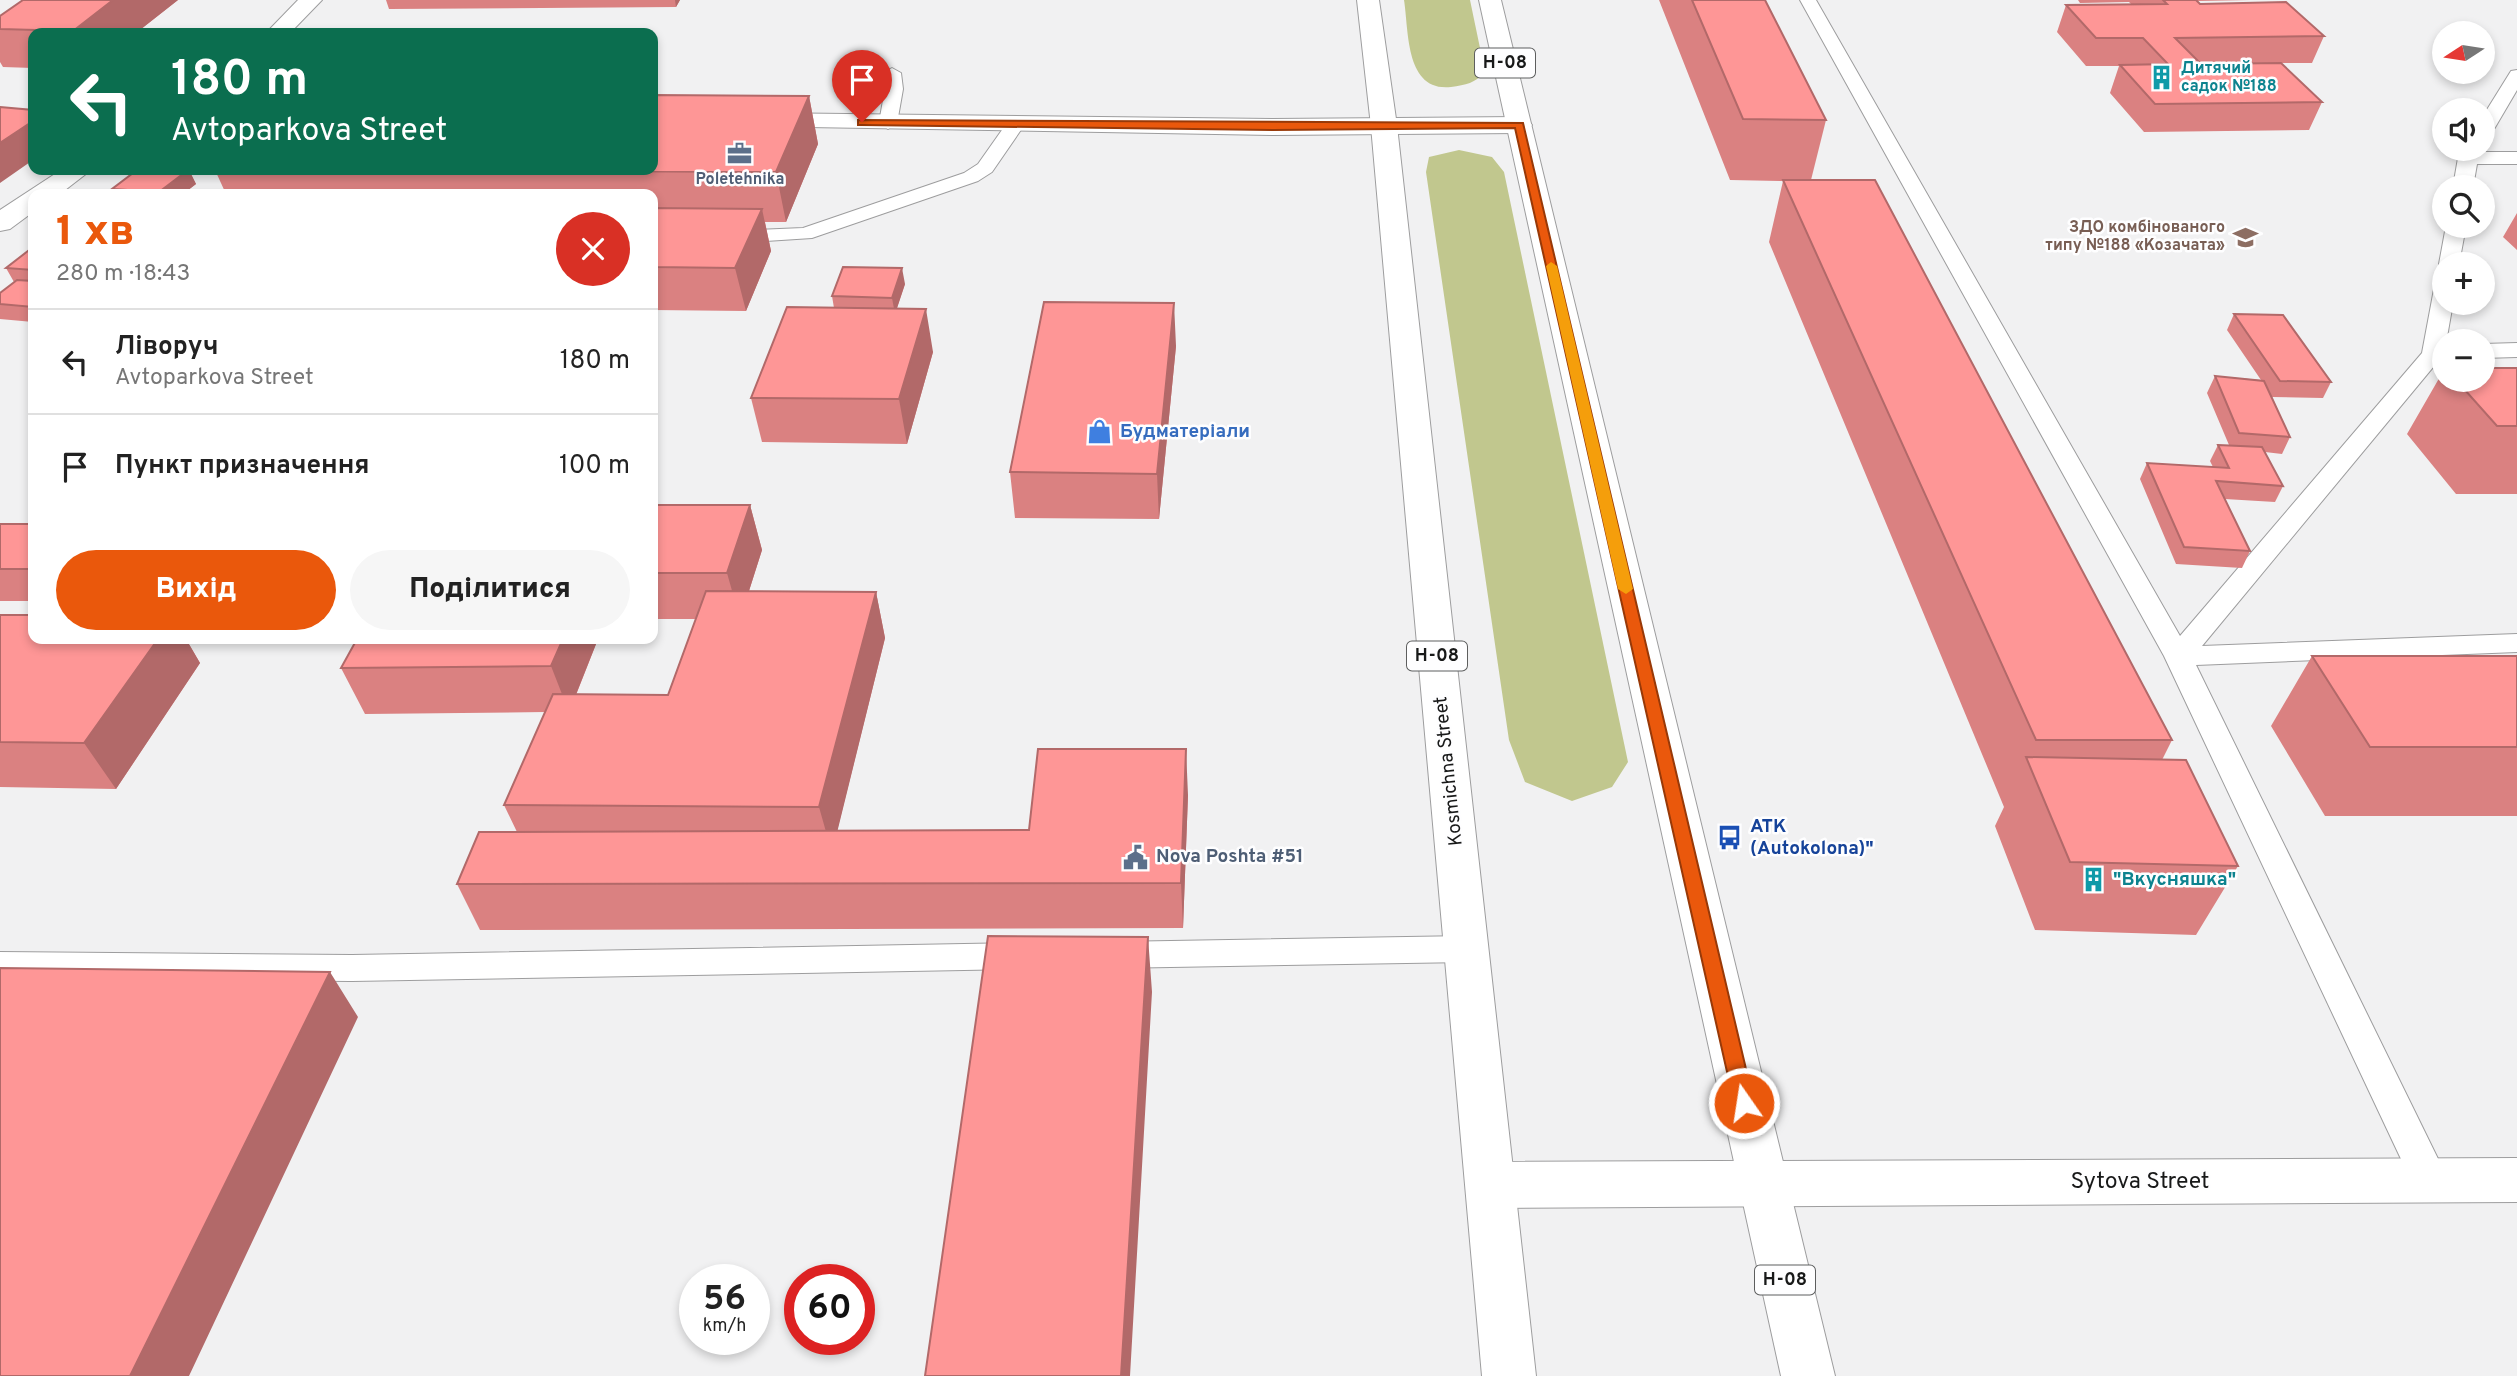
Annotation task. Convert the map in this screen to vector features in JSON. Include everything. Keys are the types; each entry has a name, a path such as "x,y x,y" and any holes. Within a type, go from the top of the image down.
{"main road":[{"path":"282,28 311,0"},
{"name":"Kosmichna Street","path":"1368,0 1384,126 1510,1376"},
{"name":"Н-08","path":"1490,0 1808,1376"},
{"path":"736,121 1519,125"},
{"path":"50,189 70,175"},
{"path":"0,223 28,203"},
{"name":"Sytova Street","path":"1491,1185 2517,1180"}],"lane":[{"path":"1808,0 2178,656 2430,1181"},
{"path":"888,123 894,89 892,73"},
{"path":"2495,112 2517,75"},
{"path":"718,237 805,234 971,177 985,168 1016,124"},
{"path":"2495,156 2517,158"},
{"path":"2495,350 2517,349"},
{"path":"2178,656 2432,362"},
{"path":"2178,656 2517,643"},
{"path":"0,965 352,968 1467,949"}],"green space":[{"path":"1404,0 1470,0 1485,72 1470,83 1451,87 1436,86 1425,80 1412,57"},
{"path":"1459,150 1492,157 1504,172 1628,762 1612,787 1572,801 1525,782 1509,740 1426,172 1429,157"}],"building":[{"path":"23,0 113,0 77,28 0,29 0,16"},
{"path":"1692,0 1765,0 1826,120 1743,119"},
{"path":"2163,0 2196,0 2200,4 2286,2 2324,36 2175,38 2201,64 2281,63 2322,102 2155,104 2120,65 2168,64 2143,38 2096,38 2066,5 2167,4"},
{"path":"658,95 809,96 776,172 658,171"},
{"path":"0,107 28,110 28,124 0,143"},
{"path":"130,175 181,175 163,189 112,189"},
{"path":"1783,180 1875,180 2172,740 2036,740"},
{"path":"658,208 762,209 735,268 658,267"},
{"path":"28,251 28,270 6,268"},
{"path":"843,267 902,268 892,298 832,296"},
{"path":"17,280 28,281 28,307 0,304 0,293"},
{"name":"Будматеріали","path":"1044,302 1174,303 1157,474 1010,472"},
{"path":"787,307 926,309 899,399 751,398"},
{"path":"2234,314 2283,315 2331,382 2280,381"},
{"path":"2495,368 2517,368 2517,426 2497,426 2467,392 2495,392"},
{"path":"2215,376 2264,381 2290,437 2239,433"},
{"path":"2218,445 2262,447 2283,486 2216,481 2250,551 2184,547 2147,463 2229,468"},
{"path":"658,505 750,505 727,573 658,573"},
{"path":"0,524 28,524 28,569 0,569"},
{"path":"706,591 876,592 819,807 504,805 553,694 668,695"},
{"path":"0,615 28,615 28,644 154,644 84,743 0,742"},
{"path":"354,644 561,644 551,666 341,668"},
{"path":"2312,656 2517,656 2517,747 2370,747"},
{"path":"1038,749 1186,749 1181,883 457,884 479,832 1029,830"},
{"path":"2026,757 2186,760 2238,866 2070,862"},
{"path":"988,936 1148,937 1121,1376 925,1376"},
{"path":"0,968 330,972 130,1376 0,1376"}],"slow traffic":[{"path":"1551,266 1626,589"}],"place":[{"name":"Дитячий садок №188","path":"2161,78"},
{"name":"Poletehnika","path":"740,154"},
{"name":"ЗДО комбінованого типу №188 «Козачата»","path":"2245,237"},
{"name":"Будматеріали","path":"1100,432"},
{"name":"ATK (Autokolona)\"","path":"1730,838"},
{"name":"Nova Poshta #51","path":"1136,857"},
{"name":"\"Вкусняшка\"","path":"2093,880"}],"route":[{"path":"862,122 1273,127 1519,125 1744,1103"}]}
